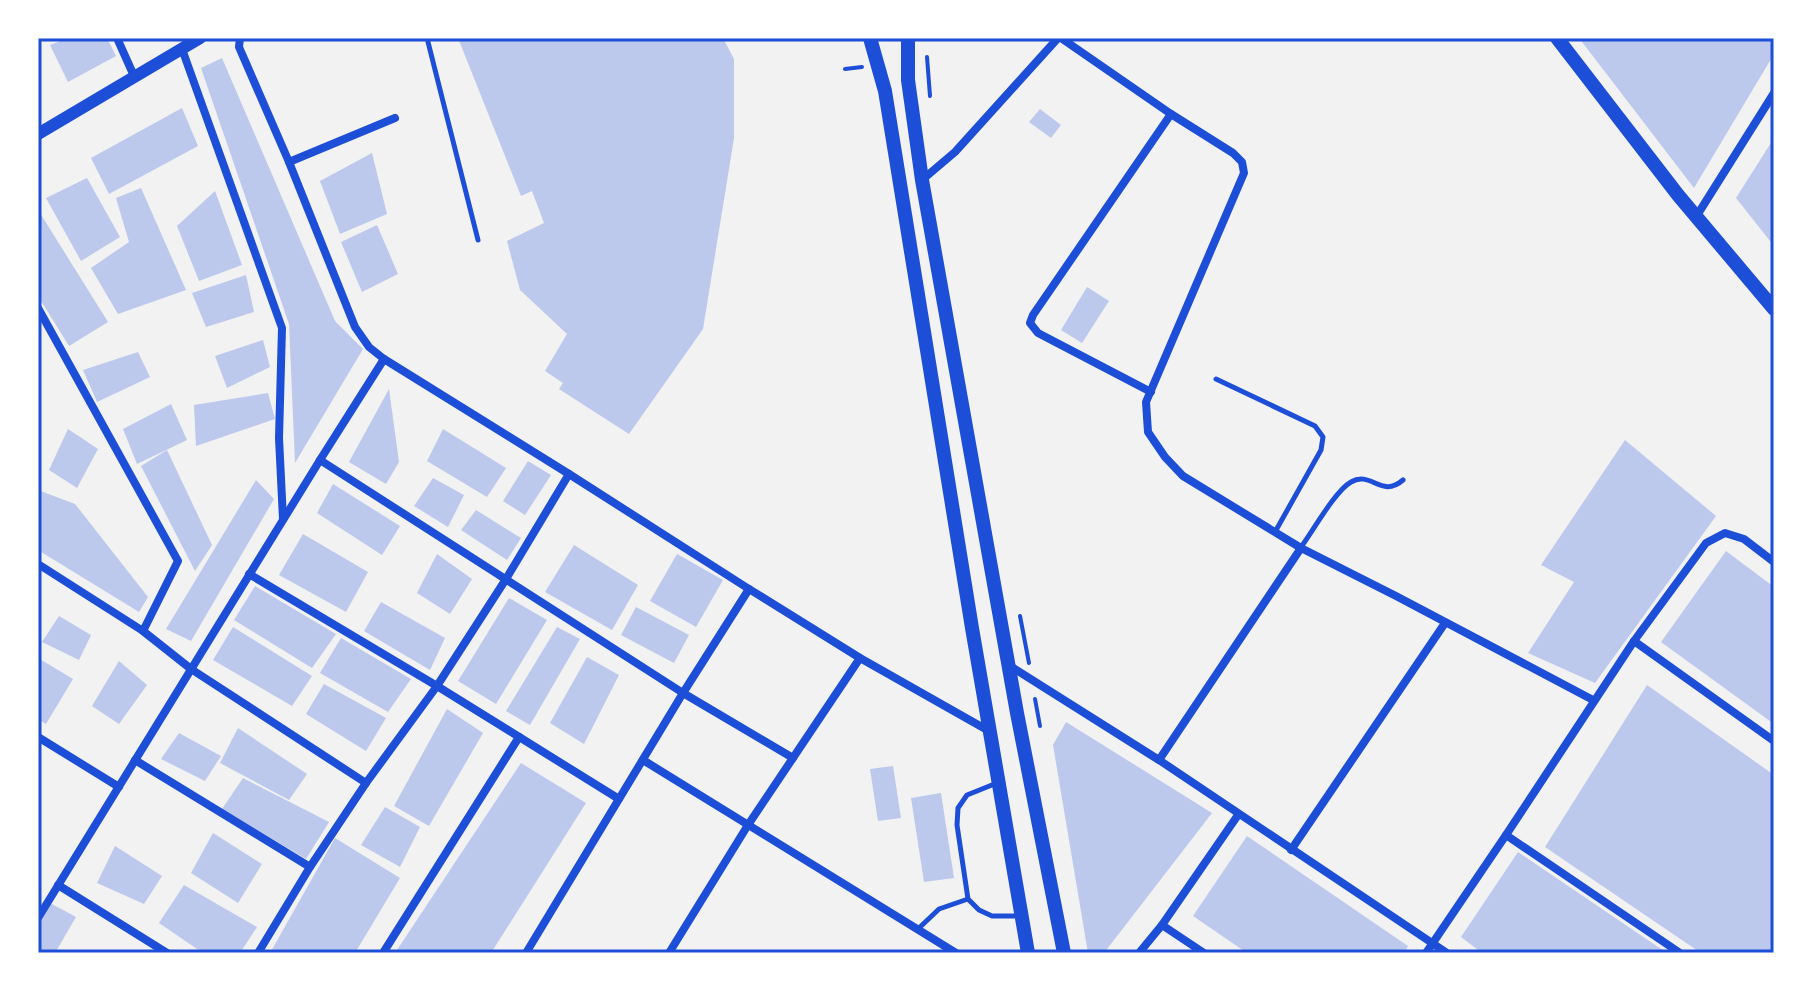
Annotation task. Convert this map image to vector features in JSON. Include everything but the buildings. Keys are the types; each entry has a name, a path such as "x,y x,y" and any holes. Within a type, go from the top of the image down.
{"main road":[{"path":"870,38 885,91 1028,953"},
{"path":"908,38 908,80 922,180 1064,953"},
{"path":"1557,38 1696,217 1774,309"}],"street":[{"path":"117,38 134,76"},
{"path":"38,134 200,38"},
{"path":"240,38 239,47 355,327 369,347 860,658 989,731"},
{"path":"922,180 955,152 1060,38 1233,153 1242,162 1244,173 1146,402 1148,432 1183,476 1301,548 1593,700"},
{"path":"182,49 282,328 279,438 283,520"},
{"path":"1696,217 1774,93"},
{"path":"1151,392 1038,333 1030,323 1171,114"},
{"path":"289,162 395,118"},
{"path":"38,308 41,322 178,561 143,631"},
{"path":"38,918 384,359"},
{"path":"320,460 683,693 793,758"},
{"path":"258,953 366,783 437,686 569,474"},
{"path":"1426,953 1593,700 1706,543 1725,533 1744,539 1774,562"},
{"path":"1159,760 1301,548"},
{"path":"38,564 143,631 191,669 366,783"},
{"path":"249,574 619,799"},
{"path":"526,953 749,589"},
{"path":"1291,850 1445,623"},
{"path":"1634,641 1774,741"},
{"path":"669,953 748,825 860,658"},
{"path":"1009,665 1159,760 1447,953"},
{"path":"38,737 119,787"},
{"path":"383,953 519,737"},
{"path":"135,760 310,867"},
{"path":"643,760 956,953"},
{"path":"1139,953 1238,815"},
{"path":"1506,835 1680,953"},
{"path":"58,885 167,953"},
{"path":"1162,925 1204,953"}],"lane":[{"path":"427,38 478,240"},
{"path":"1216,379 1315,426 1323,437 1321,450 1275,532"},
{"path":"1301,548 1331,504 1351,482 1363,479 1387,488 1397,486 1403,480"},
{"path":"998,783 967,795 958,808 957,825 968,899 979,910 992,916 1021,916"},
{"path":"917,929 939,909 968,899"}]}
